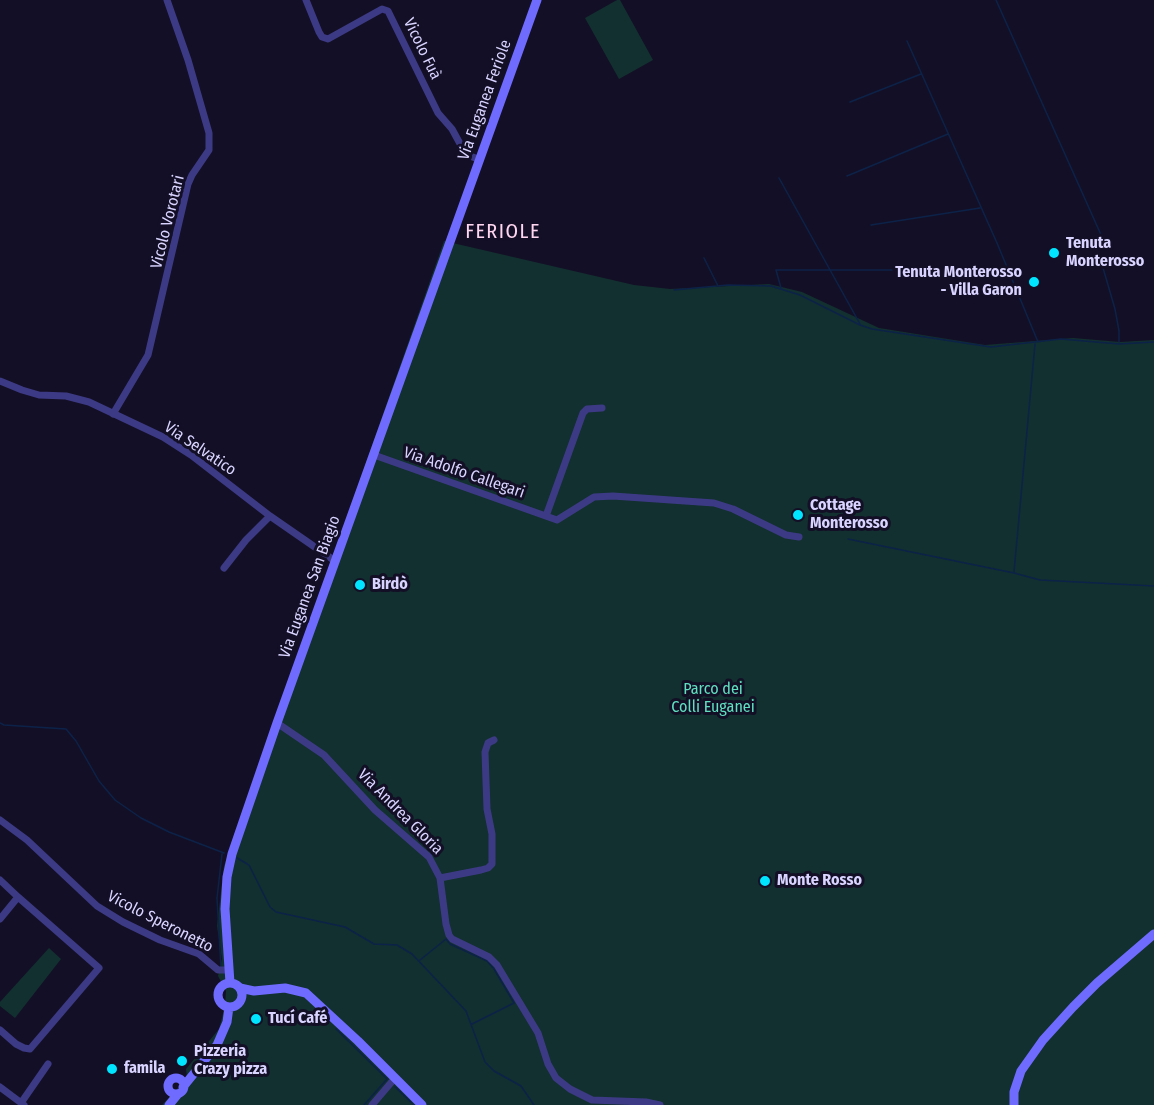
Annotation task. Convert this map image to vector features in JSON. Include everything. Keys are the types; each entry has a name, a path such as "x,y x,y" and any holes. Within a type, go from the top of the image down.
{"main road":[{"name":"Via Euganea Feriole","path":"462,210 537,0"},
{"name":"Via Euganea San Biagio","path":"230,983 225,909 229,868 277,723 462,210"},
{"path":"1013,1105 1014,1092 1021,1071 1043,1040 1098,982 1154,934"},
{"path":"230,983 241,993 236,1006 229,1007 221,1002 219,995 222,986 230,983"},
{"path":"241,993 285,988 306,993 343,1026 422,1105"},
{"path":"177,1091 203,1064 217,1045 226,1024 229,1007"}],"street":[{"name":"Vicolo Vorotari","path":"113,414 148,355 188,183 209,150 209,133 188,60 167,0"},
{"name":"Vicolo Fuà","path":"306,0 318,32 322,37 328,39 382,9 388,11 438,113 452,129 464,151 480,160"},
{"name":"Via Selvatico","path":"0,381 39,395 78,399 162,437 191,455 270,516 335,561"},
{"path":"546,516 583,413 587,409 602,408"},
{"name":"Via Adolfo Callegari","path":"374,455 557,520 594,497 613,496 714,503 734,509 786,535 799,537"},
{"path":"225,568 246,540 270,516"},
{"name":"Via Andrea Gloria","path":"277,723 324,754 375,810 429,857 440,878 481,870 492,864 492,834 488,809 485,752 488,743 494,740"},
{"name":"Vicolo Speronetto","path":"0,820 27,840 97,906 160,940 199,954 218,970 229,970"},
{"path":"440,878 449,935 452,939 483,953 497,965 538,1033 551,1072 556,1078 570,1089 592,1100 646,1102 660,1105"},
{"path":"0,880 99,968 30,1049 16,1044 0,1031"},
{"path":"0,919 18,897"},
{"path":"0,1087 22,1104 48,1064"},
{"path":"372,1105 395,1078"}],"green space":[{"path":"620,0 653,60 619,79 585,18"},
{"name":"Parco dei Colli Euganei","path":"444,241 634,285 670,289 769,284 802,292 879,328 985,345 1073,338 1120,342 1154,340 1154,1105 162,1105 187,1078 186,1069 219,1029 226,991 218,976 222,959 217,926 224,866"},
{"path":"49,948 61,959 15,1018 0,1006 0,1002"}],"waterway":[{"path":"996,0 1106,246"},
{"path":"907,41 997,243 1038,342"},
{"path":"850,102 921,74"},
{"path":"847,176 948,134"},
{"path":"779,178 860,324"},
{"path":"871,225 980,208"},
{"path":"1111,256 1101,261 1115,309 1119,342"},
{"path":"704,258 718,286"},
{"path":"781,288 776,270 892,270"},
{"path":"674,290 728,285 771,286 800,295 872,329 991,347 1061,339 1119,344 1154,342"},
{"path":"1014,572 1035,344"},
{"path":"848,539 1040,580 1154,586"},
{"path":"0,723 66,729 76,741 99,781 115,800 141,818 169,832 224,853"},
{"path":"221,968 217,898 222,854"},
{"path":"237,858 249,865 270,907 276,912 345,927 374,944 397,945 412,954 466,1011 485,1062 494,1071 521,1086 534,1105"},
{"path":"420,960 446,939 450,944 487,961 494,969 514,1003 472,1024"},
{"path":"336,1029 387,1079 364,1105"},
{"path":"395,1087 414,1105"}],"place":[{"name":"Tenuta Monterosso","path":"1054,253"},
{"name":"Tenuta Monterosso - Villa Garon","path":"1034,282"},
{"name":"Cottage Monterosso","path":"798,515"},
{"name":"Birdò","path":"360,585"},
{"name":"Monte Rosso","path":"765,881"},
{"name":"Tucí Café","path":"256,1019"},
{"name":"Pizzeria Crazy pizza","path":"182,1061"},
{"name":"famila","path":"112,1069"}],"district":[{"name":"FERIOLE","path":"503,232"}]}
